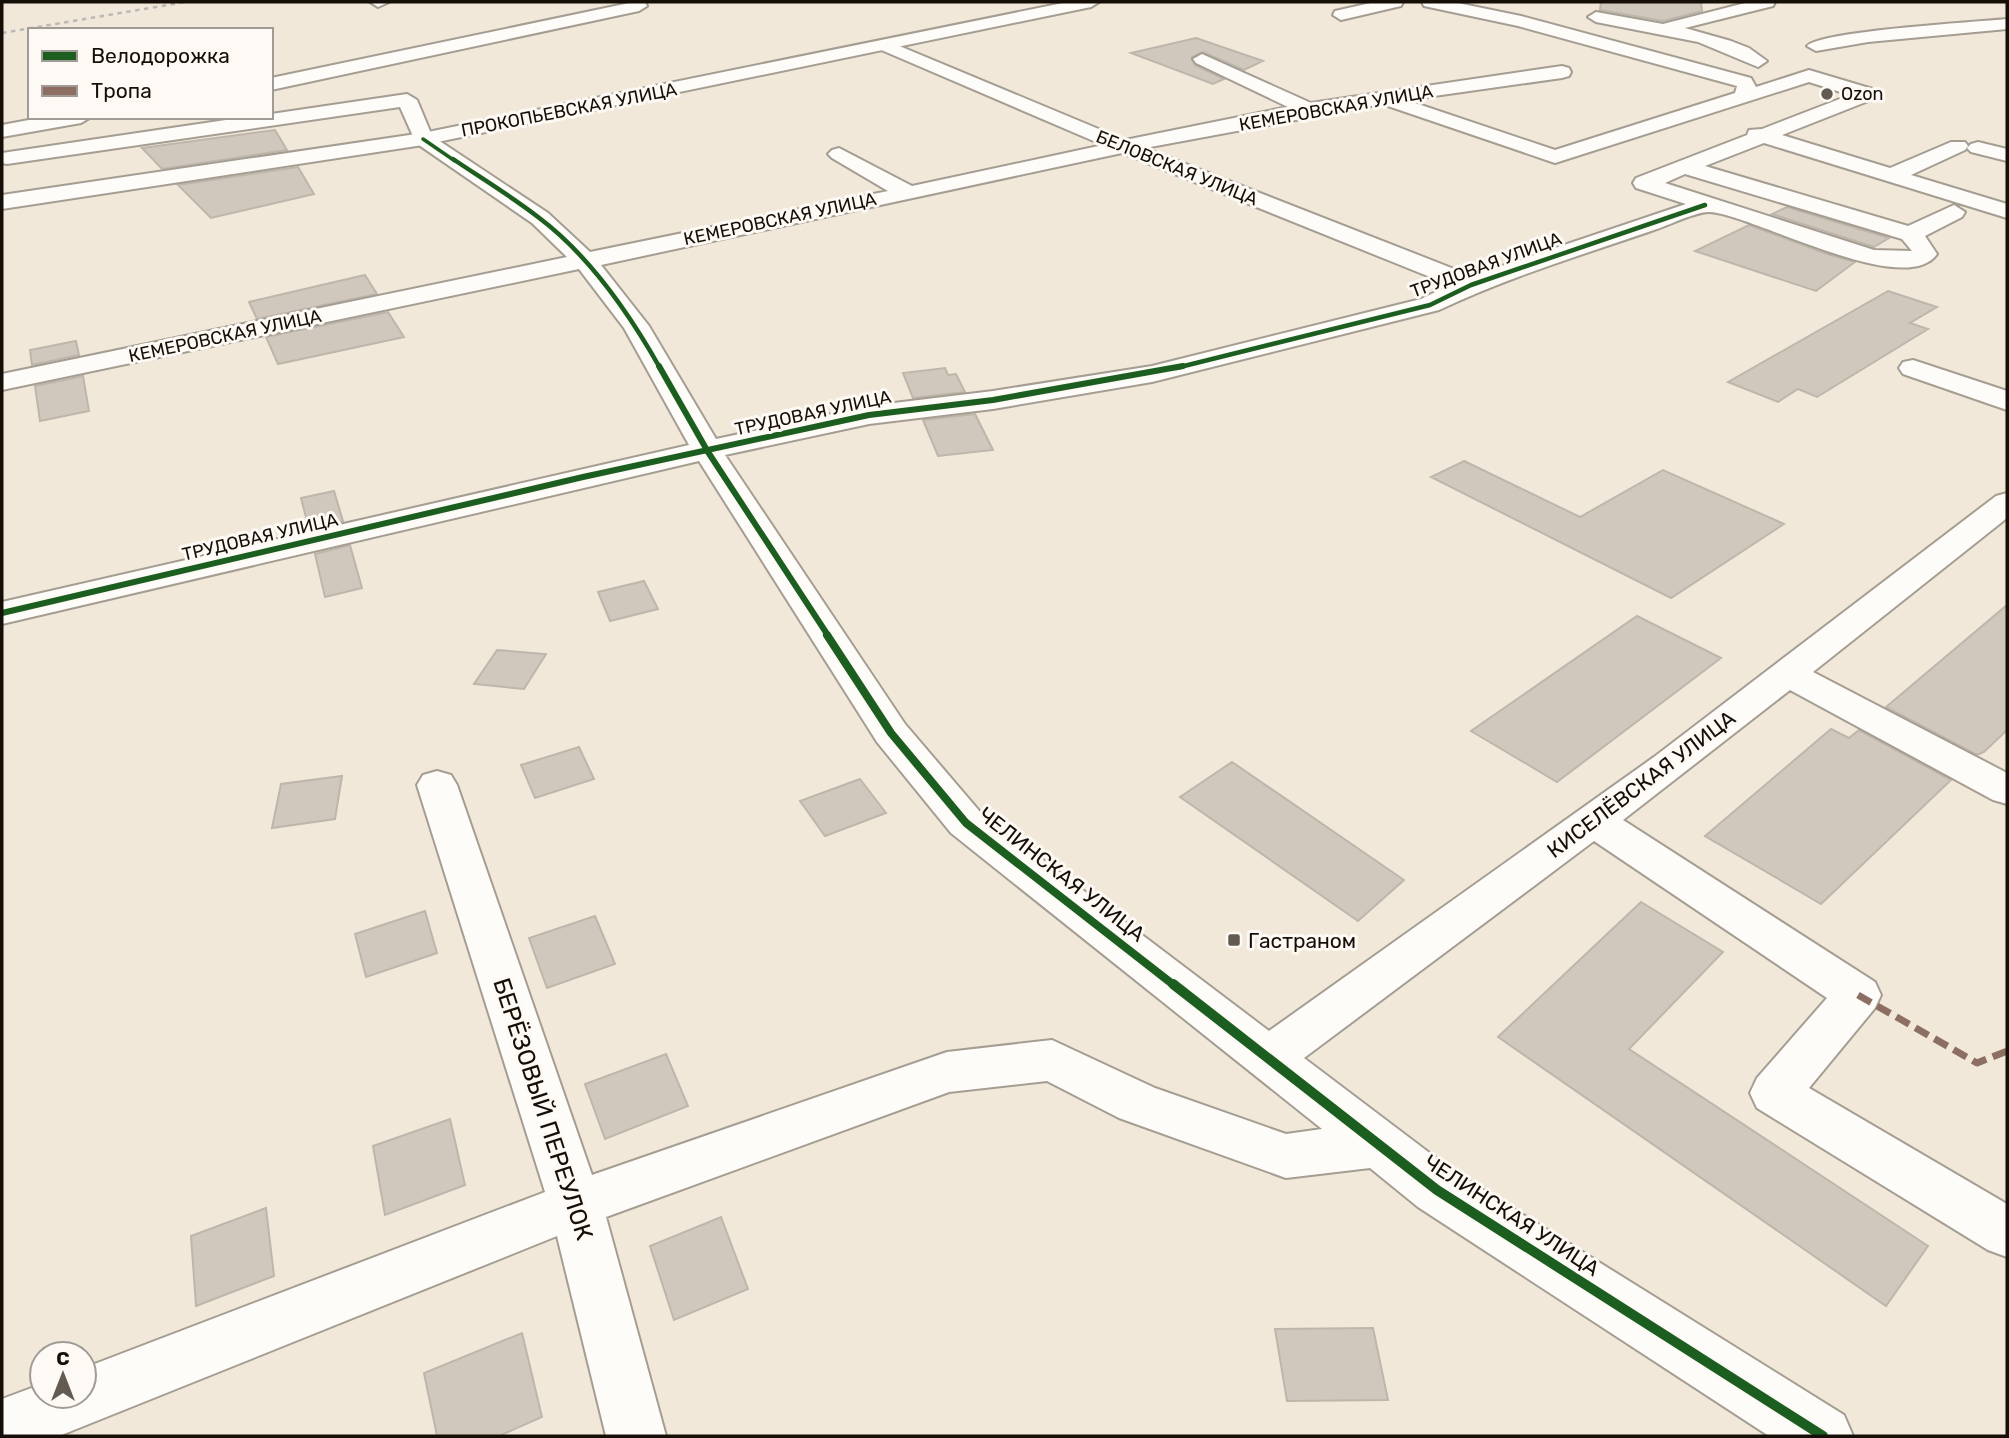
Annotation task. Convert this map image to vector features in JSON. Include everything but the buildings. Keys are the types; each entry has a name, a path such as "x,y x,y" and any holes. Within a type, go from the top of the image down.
{"street":[{"name":"ПРОКОПЬЕВСКАЯ УЛИЦА","path":"2,202 423,139 1091,2"},
{"path":"1341,15 1395,2"},
{"path":"1430,2 1521,21 1744,82 1747,85 1743,99"},
{"path":"1661,29 1721,16 1767,2"},
{"path":"273,84 624,6"},
{"path":"1469,11 1535,6"},
{"path":"1575,13 1661,29 1737,50 1758,61"},
{"path":"1816,46 1868,37 2007,24"},
{"name":"БЕЛОВСКАЯ УЛИЦА","path":"885,45 1122,146 1471,285"},
{"path":"1202,58 1312,111"},
{"name":"КЕМЕРОВСКАЯ УЛИЦА","path":"2,382 1122,146 1381,98 1562,72"},
{"path":"1381,98 1555,157 1809,76 1869,94 1684,167 1644,183 1705,205 1888,260 1913,260 1925,254 1923,247 1910,234 1684,167"},
{"path":"273,117 407,100 423,139"},
{"path":"1694,114 2007,211"},
{"path":"2,131 70,119"},
{"path":"2,186 4,151 257,119"},
{"name":"ЧЕЛИНСКАЯ УЛИЦА","path":"423,139 540,218 584,260 636,326 708,452 891,733 966,823 1437,1190 1823,1436"},
{"path":"1892,175 1968,147 2007,155"},
{"path":"839,154 908,193"},
{"name":"ТРУДОВАЯ УЛИЦА","path":"2,613 583,477 869,415 993,400 1152,374 1430,305 1471,285 1705,205"},
{"path":"1910,234 1954,212"},
{"path":"1913,368 2007,401"},
{"name":"КИСЕЛЁВСКАЯ УЛИЦА","path":"1270,1058 1593,820 2007,503"},
{"path":"1787,673 2007,790"},
{"name":"БЕРЁЗОВЫЙ ПЕРЕУЛОК","path":"437,785 576,1204 636,1436"},
{"path":"1593,820 1858,995 1775,1093 2007,1233"},
{"path":"2,1429 576,1204 947,1072 1052,1060 1137,1103 1286,1156 1380,1145"}],"railway":[{"path":"32,28 185,2"},
{"path":"2,33 28,29"}],"marked path":[{"path":"1858,995 1977,1063 2007,1051"}],"cycle path":[{"path":"423,139 540,218 584,260 636,326 708,452 891,733 966,823 1437,1190 1823,1436"},
{"path":"2,613 583,477 869,415 993,400 1152,374 1430,305 1471,285 1705,205"}],"place":[{"name":"Ozon","path":"1827,94"},
{"name":"Гастраном","path":"1234,940"}]}
